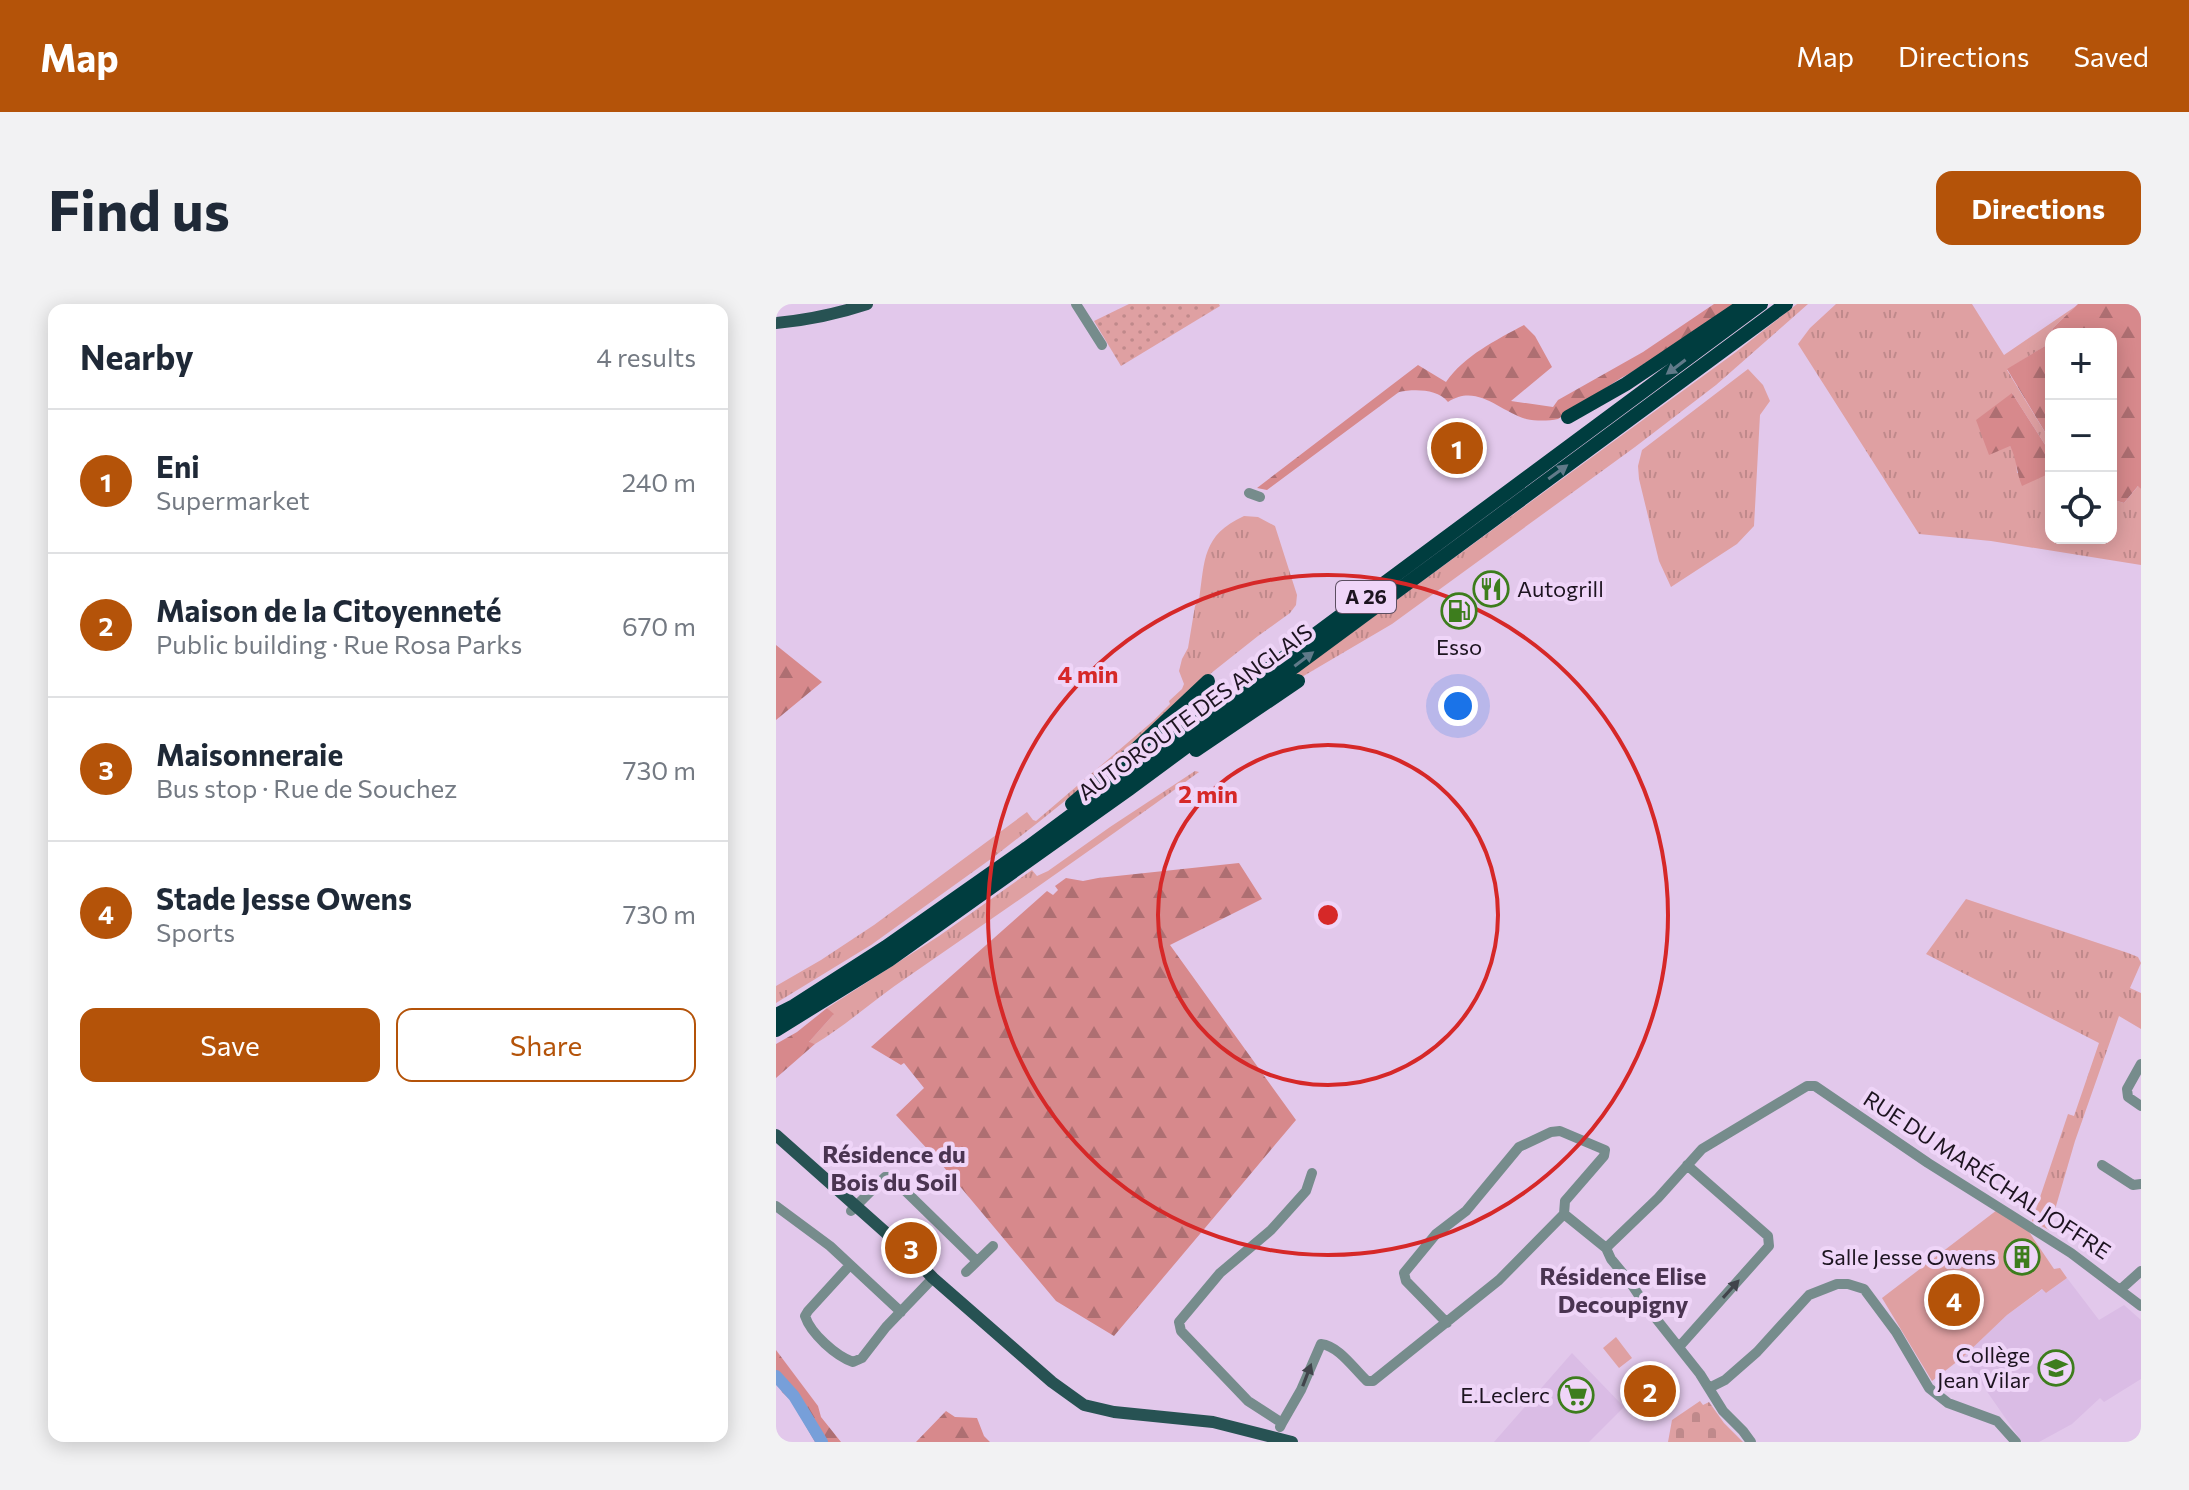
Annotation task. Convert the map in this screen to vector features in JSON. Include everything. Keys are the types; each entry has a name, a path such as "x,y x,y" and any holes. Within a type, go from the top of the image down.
{"highway":[{"path":"1568,417 1626,384 1745,304"},
{"name":"AUTOROUTE DES ANGLAIS","path":"776,1015 886,947 1052,829 1761,304"},
{"name":"AUTOROUTE DES ANGLAIS","path":"776,1030 889,960 1129,789 1786,304"},
{"path":"970,888 985,870 1063,811 1208,681"},
{"path":"1129,789 1221,734 1298,681"}],"main road":[{"path":"776,323 805,321 867,304"},
{"path":"776,1135 918,1269 933,1278 1052,1382 1084,1405 1114,1412 1213,1422 1273,1440 1292,1442"},
{"path":"776,1142 853,1208"}],"street":[{"path":"1076,304 1102,345"},
{"path":"2141,1064 2127,1089 2128,1097 2141,1106"},
{"name":"RUE DU MARÉCHAL JOFFRE","path":"1687,1165 1702,1149 1807,1086 1815,1086 1878,1130 2045,1236 2141,1306"},
{"path":"1273,1440 1301,1390 1321,1344 1338,1353 1367,1381 1373,1381 1447,1323 1499,1280 1564,1214 1565,1201 1604,1156 1605,1150 1560,1131 1519,1147 1466,1211 1436,1234 1404,1273 1406,1281 1447,1323"},
{"path":"1606,1248 1687,1165 1768,1236 1769,1246 1679,1347"},
{"path":"2102,1165 2133,1185 2141,1184"},
{"path":"1282,1423 1248,1401 1181,1331 1179,1322 1220,1273 1271,1230 1298,1201 1306,1191 1312,1173"},
{"path":"853,1208 885,1177 891,1177 977,1261"},
{"path":"776,1206 830,1246 901,1312"},
{"path":"1564,1214 1606,1248 1723,1411 1751,1442"},
{"path":"966,1272 993,1246"},
{"path":"850,1265 805,1316 808,1324 832,1348 853,1362 862,1358 933,1278"},
{"path":"2121,1289 2141,1271"},
{"path":"1709,1388 1725,1380 1757,1352 1809,1295 1837,1284 1848,1284 1864,1289 1896,1332 1929,1388 1948,1403 1997,1421 2016,1442"}],"shaded area":[{"name":"Collège Jean Vilar","path":"2067,1278 2099,1320 2124,1305 2141,1320 2141,1379 2104,1402 2100,1398 2072,1424 2039,1442 2022,1442 1963,1357 2007,1315 2043,1289 2046,1293"},
{"path":"1572,1353 1624,1407 1589,1442 1494,1442"}],"green space":[{"path":"1129,304 1220,306 1121,366 1094,321"},
{"path":"1714,304 1735,304 1658,357 1558,419 1526,419 1478,397 1459,397 1448,402 1425,391 1399,392 1267,490 1257,488 1418,365 1446,382 1471,356 1524,325 1535,336 1552,367 1511,401 1553,407 1558,400 1643,352"},
{"path":"1797,304 1808,304 1716,385 1635,447 1392,624 1278,691 1276,688 1736,352"},
{"path":"1836,304 1972,304 2004,355 2076,306 2053,328 2045,328 2045,346 2007,370 2045,432 2045,445 2012,393 2010,446 2016,457 2017,473 2045,474 2045,544 2117,544 2117,501 2124,503 2139,485 2141,565 1991,541 1919,534 1798,344"},
{"path":"2078,304 2141,304 2141,489 2138,486 2124,503 2117,501 2117,328 2053,328"},
{"path":"2045,346 2045,432 2007,369"},
{"path":"1748,369 1763,385 1770,401 1760,415 1754,526 1737,544 1671,587 1659,561 1639,479 1642,450"},
{"path":"2012,393 2045,445 2045,475 2022,486 2010,446 1989,455 1976,420"},
{"path":"1244,516 1258,517 1275,526 1297,595 1296,605 1290,613 1205,678 1117,759 995,856 871,945 776,1003 776,986 874,925 1027,812 1036,821 1170,704 1169,701 1184,684 1179,671 1188,648 1208,550 1220,532"},
{"path":"776,645 822,682 776,720"},
{"path":"1195,771 1199,772 839,1028 815,1044 808,1043 833,1015 827,1008 939,936 1032,870 1037,876 1048,871"},
{"path":"1239,863 1262,899 1170,945 1296,1120 1114,1336 1056,1301 896,1115 924,1088 904,1063 901,1065 871,1047 1047,891 1053,895 1058,890 1055,886 1066,878 1083,881"},
{"path":"1966,899 2128,953 2138,957 2141,963 2130,988 2141,993 2141,1029 2119,1016 2075,1141 2049,1230 2032,1221 2068,1114 2074,1116 2099,1043 1926,954"},
{"path":"827,1008 834,1014 809,1042 815,1044 776,1078 776,1044"},
{"path":"1997,1210 2025,1226 2054,1269 2060,1268 2067,1278 2046,1293 2042,1289 2007,1315 1963,1357 1932,1381 1882,1298"},
{"path":"1616,1337 1632,1358 1619,1368 1603,1348"},
{"path":"776,1350 841,1442 815,1442 797,1406 782,1392 776,1380"},
{"path":"1700,1401 1703,1405 1709,1402 1743,1442 1668,1442 1672,1420"},
{"path":"946,1411 955,1417 977,1418 984,1436 990,1442 916,1442"}],"waterway":[{"path":"776,1376 794,1396 822,1442"}],"place":[{"name":"Eni","path":"1457,448"},
{"name":"Autogrill","path":"1491,589"},
{"name":"Esso","path":"1459,611"},
{"name":"Maisonneraie","path":"911,1248"},
{"name":"Salle Jesse Owens","path":"2022,1257"},
{"name":"Stade Jesse Owens","path":"1954,1300"},
{"name":"Collège Jean Vilar","path":"2056,1368"},
{"name":"Maison de la Citoyenneté","path":"1650,1391"},
{"name":"E.Leclerc","path":"1576,1395"}],"district":[{"name":"Résidence du Bois du Soil","path":"894,1169"},
{"name":"Résidence Elise Decoupigny","path":"1623,1291"}]}
